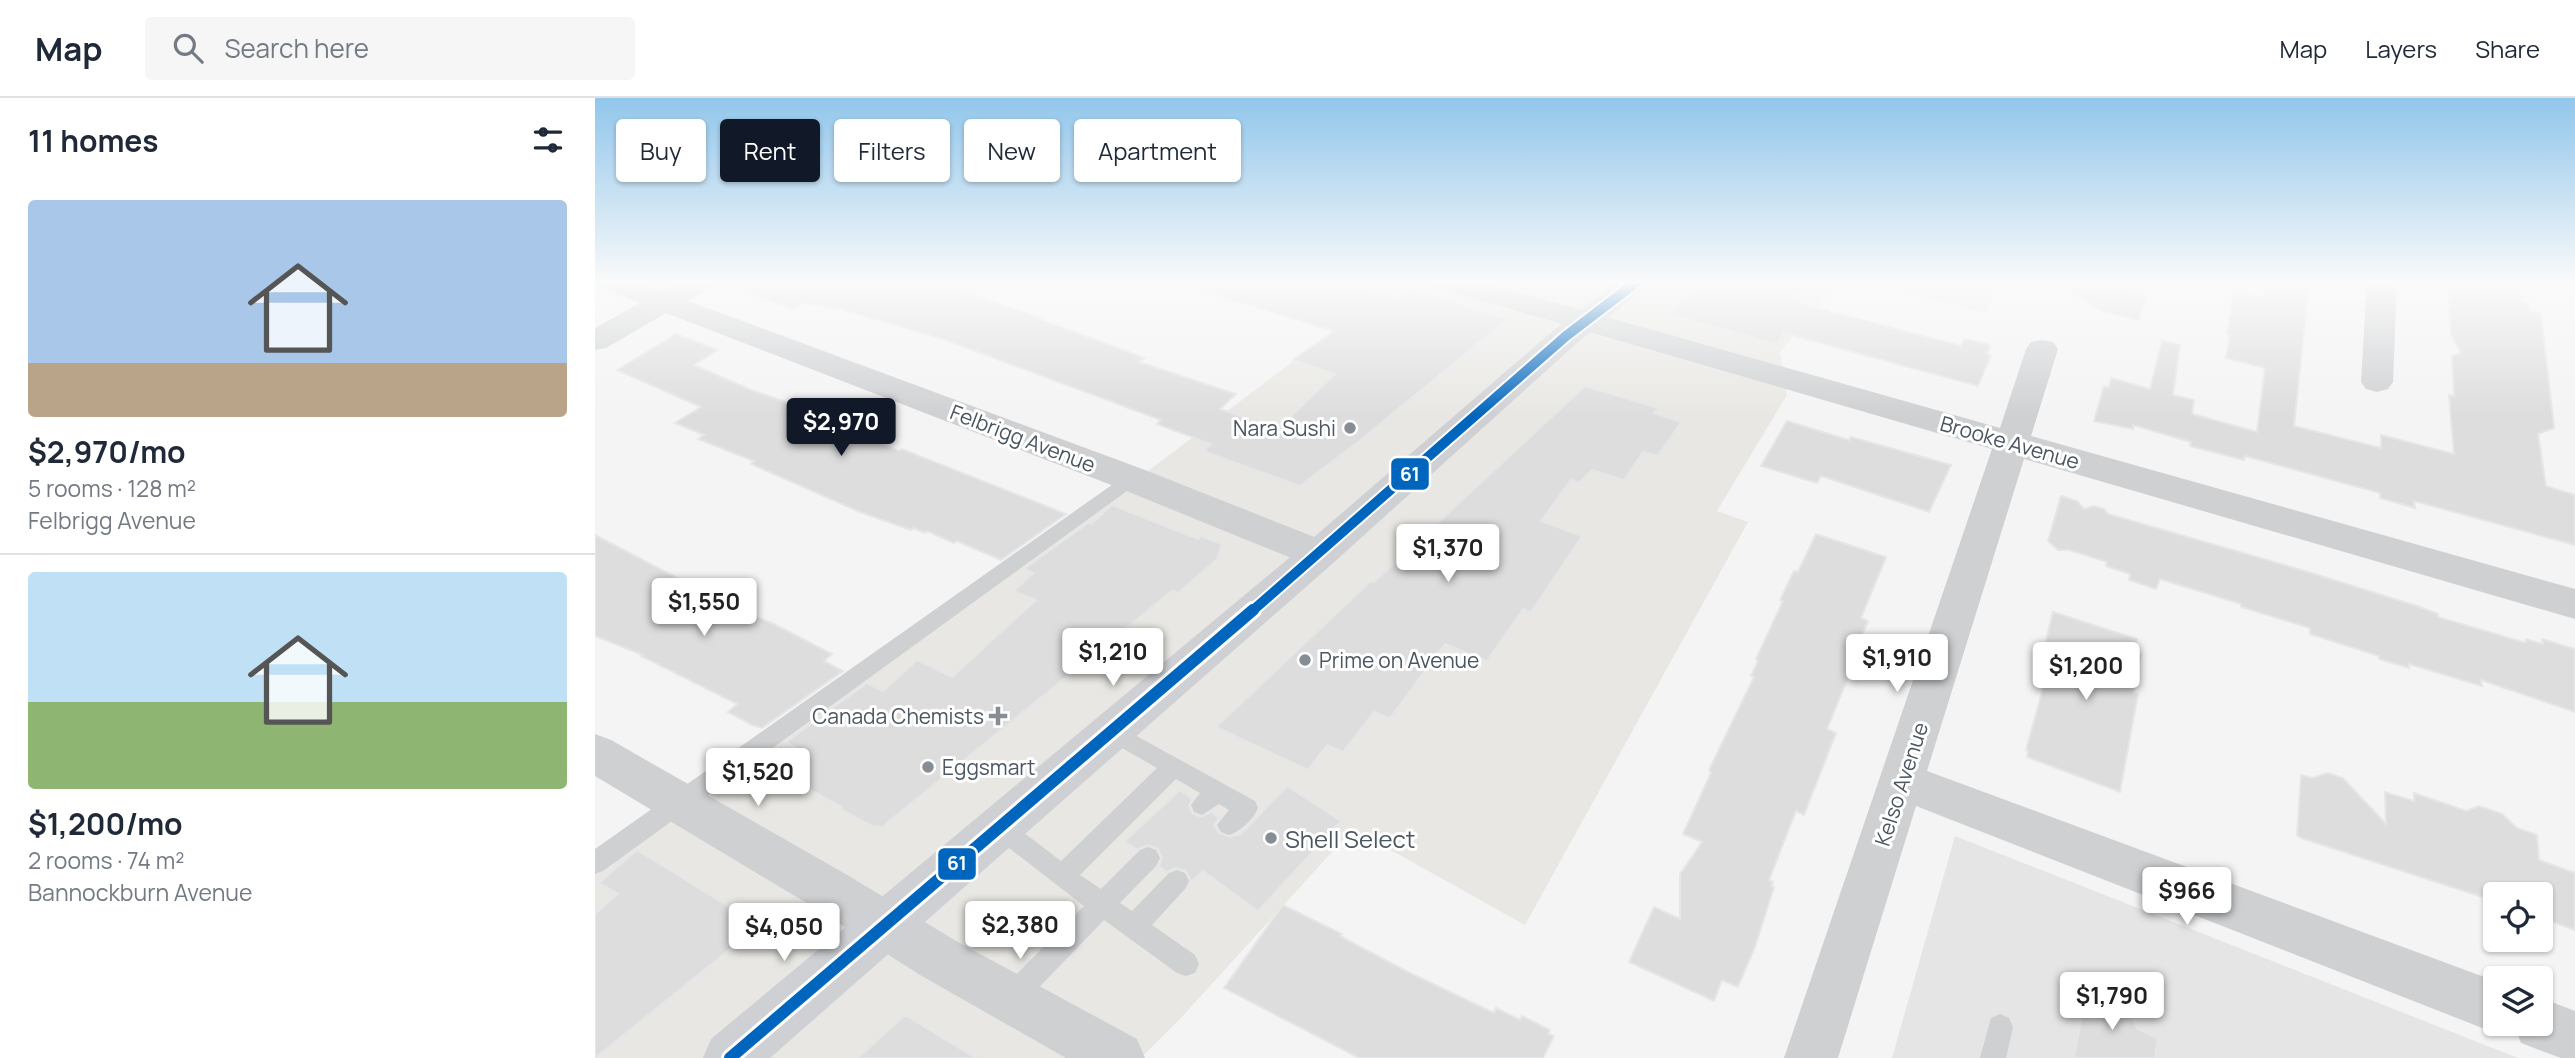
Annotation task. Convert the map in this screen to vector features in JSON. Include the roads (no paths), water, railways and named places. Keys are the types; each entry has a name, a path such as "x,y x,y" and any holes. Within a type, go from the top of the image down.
{"main road":[{"path":"730,1058 1319,554 1579,326"}],"street":[{"path":"595,341 622,326"},
{"name":"Felbrigg Avenue","path":"726,326 1132,479 1319,554"},
{"name":"Brooke Avenue","path":"1601,326 2575,604"},
{"path":"2377,382 2380,326"},
{"name":"Kelso Avenue","path":"1811,1058 2042,349"},
{"path":"595,753 886,924 938,958 1118,1058"},
{"path":"1902,781 2483,1002"},
{"path":"2553,1029 2575,1037"}],"lane":[{"path":"595,863 1132,479"},
{"path":"1111,731 1174,766 1210,798 1247,808 1229,825"},
{"path":"1062,876 1174,766"},
{"path":"999,827 1062,876 1186,964"},
{"path":"1011,998 1148,858"},
{"path":"1134,927 1177,881"},
{"path":"1993,1058 2000,1027"}],"place":[{"name":"Nara Sushi","path":"1350,428"},
{"name":"Prime on Avenue","path":"1305,660"},
{"name":"Canada Chemists","path":"998,716"},
{"name":"Eggsmart","path":"928,767"},
{"name":"Shell Select","path":"1271,838"}]}
